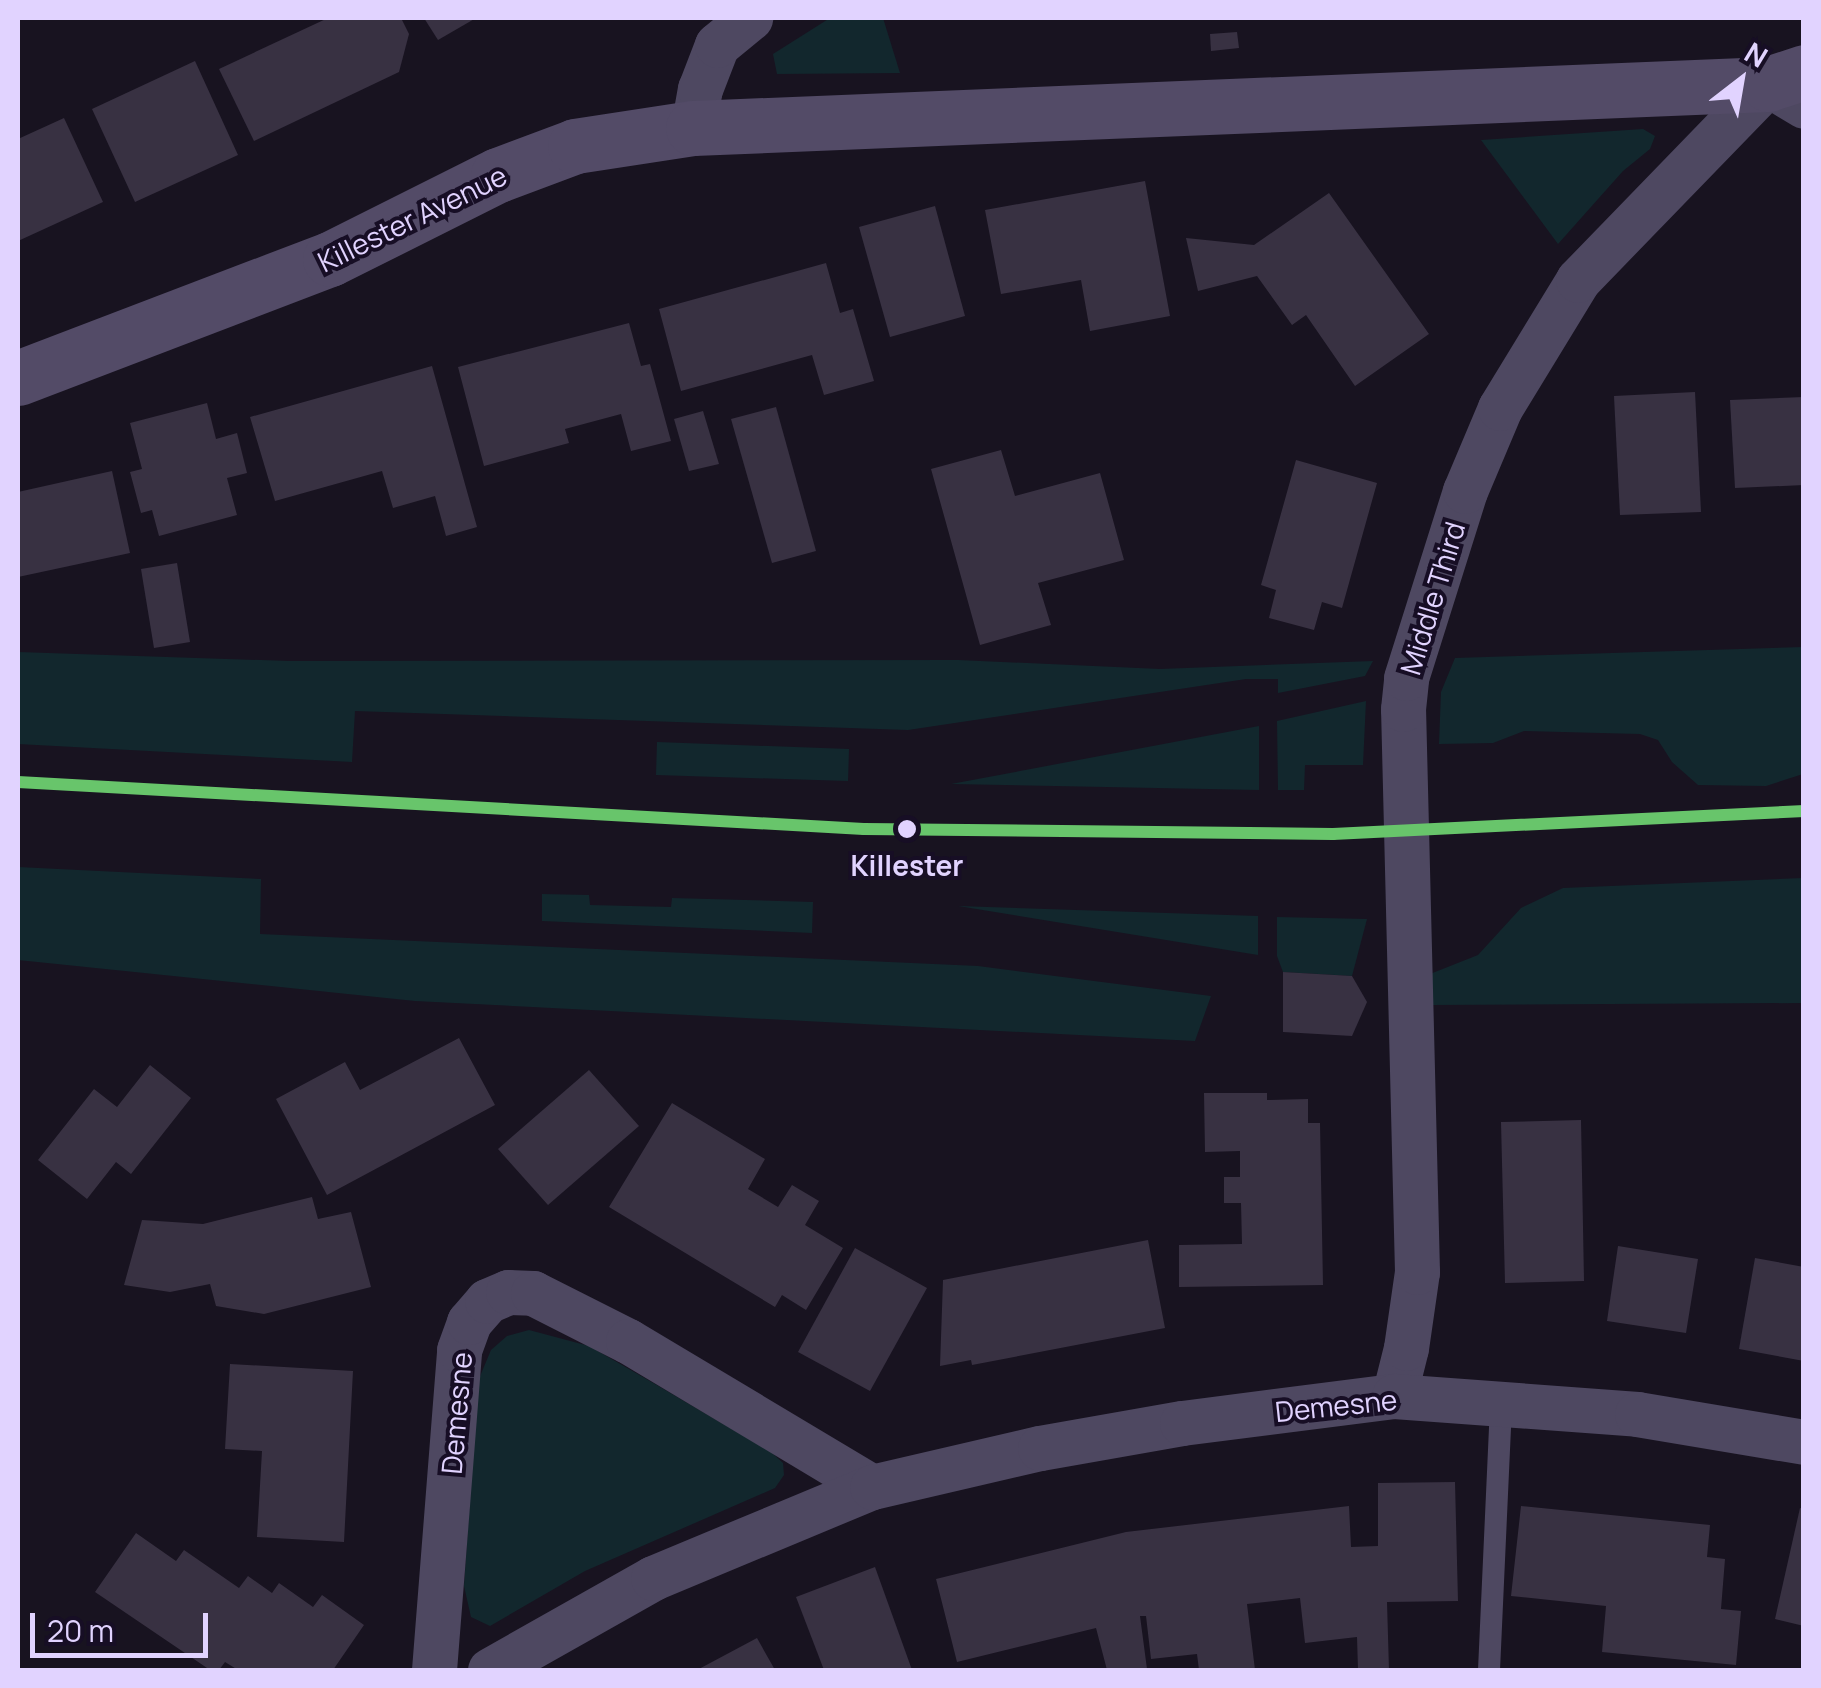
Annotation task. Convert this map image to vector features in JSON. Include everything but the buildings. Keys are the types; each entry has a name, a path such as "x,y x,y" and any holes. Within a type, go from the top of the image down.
{"street":[{"path":"693,128 700,89 718,46 750,18"},
{"name":"Middle Third","path":"693,128 1792,87"},
{"name":"Middle Third","path":"1394,1396 1406,1348 1416,1272 1404,745 1406,678 1465,491 1500,408 1578,280 1792,87"},
{"name":"Killester Avenue","path":"18,378 330,259 498,175 575,146 693,128"},
{"name":"Demesne","path":"434,1670 459,1350 469,1322 486,1301 508,1292 533,1293 628,1341 872,1486"},
{"name":"Demesne","path":"490,1670 653,1578 872,1486 1040,1448 1182,1422 1394,1396 1637,1414 1804,1442"}],"lane":[{"path":"1489,1670 1501,1404"}],"shaded area":[{"path":"830,18 883,18 900,73 777,74 773,54"},
{"path":"1643,129 1655,136 1650,149 1623,171 1558,244 1481,140"},
{"path":"1803,647 1803,774 1766,786 1698,785 1672,762 1658,740 1640,734 1524,731 1493,743 1439,744 1441,692 1455,658"},
{"path":"18,652 289,661 958,660 1160,669 1373,661 1365,676 1278,693 1278,679 1246,679 908,730 355,711 352,762 18,744"},
{"path":"1366,701 1363,765 1305,765 1304,790 1278,790 1277,721"},
{"path":"1259,726 1259,790 951,784"},
{"path":"657,742 849,749 848,781 656,775"},
{"path":"18,867 261,879 260,934 978,966 1211,996 1195,1041 415,1001 18,960"},
{"path":"1803,878 1803,1003 1430,1005 1430,974 1478,955 1521,908 1563,888"},
{"path":"542,894 589,895 590,905 671,907 672,898 813,902 812,933 542,921"},
{"path":"958,906 1258,916 1258,955"},
{"path":"1277,917 1367,919 1352,976 1283,972 1277,956"},
{"path":"529,1330 589,1346 771,1452 783,1463 784,1475 775,1488 585,1571 490,1626 471,1617 464,1586 478,1381 491,1350 507,1336"}],"transit line":[{"path":"18,782 864,829 1333,834 1804,811"}],"place":[{"name":"Killester","path":"907,829"}]}
